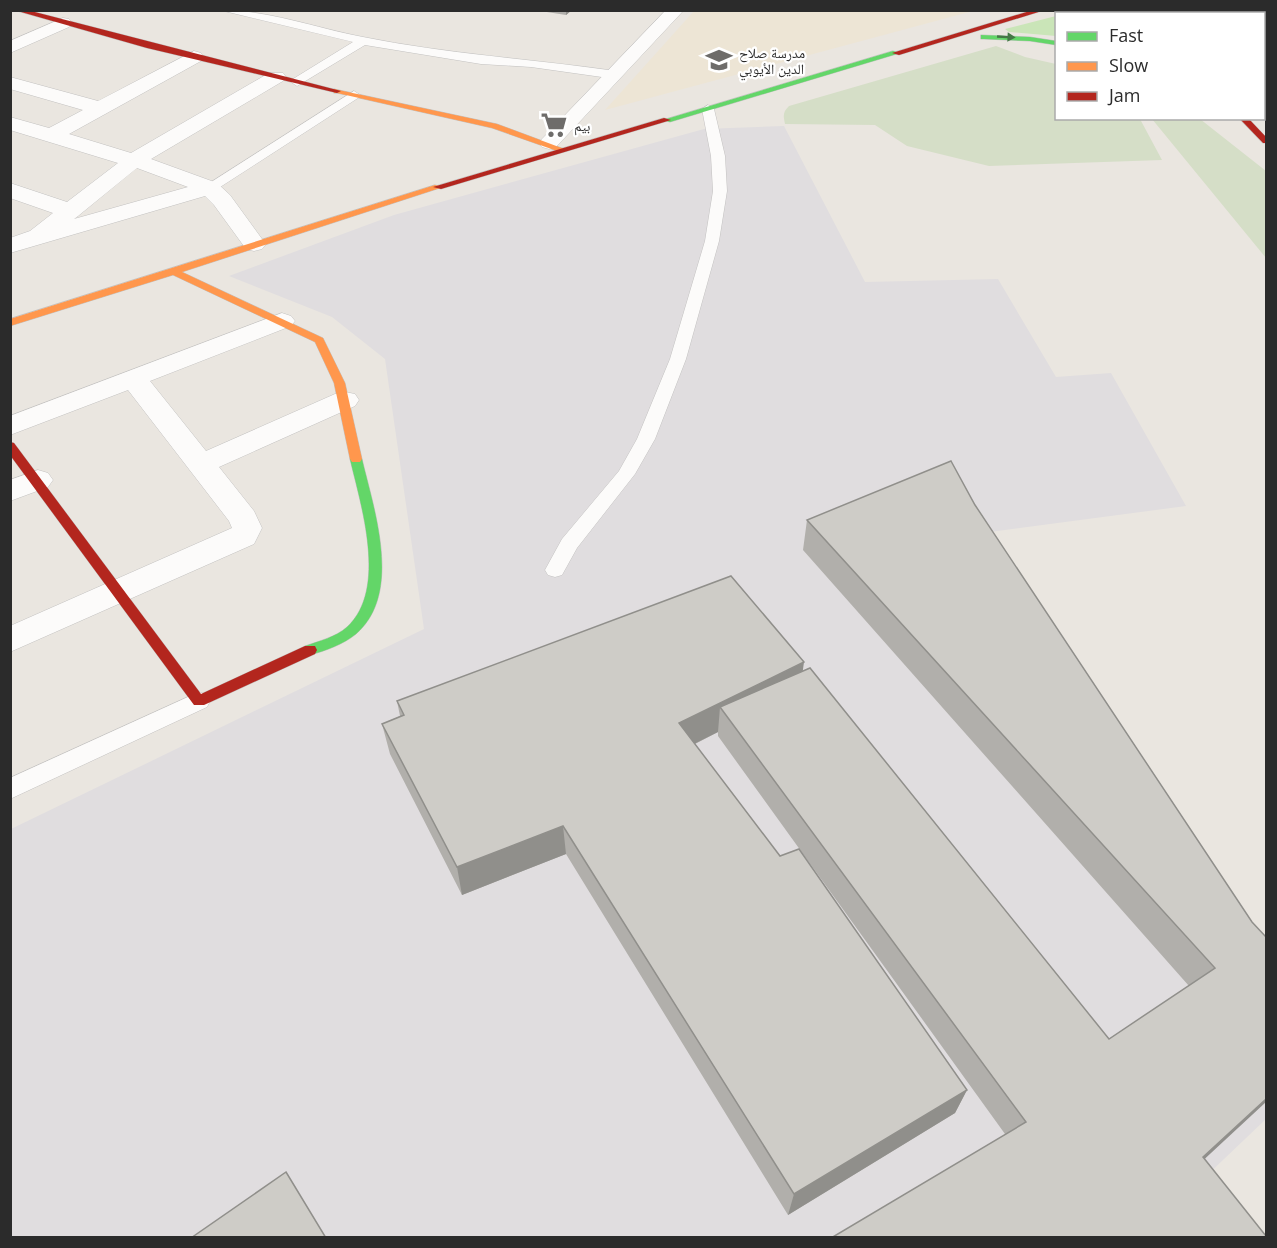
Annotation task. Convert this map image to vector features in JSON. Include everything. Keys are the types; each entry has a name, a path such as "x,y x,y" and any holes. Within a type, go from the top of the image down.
{"street":[{"path":"556,147 616,75 676,10"},
{"path":"10,323 556,147 708,109 955,37 1016,14 1042,10"},
{"path":"27,12 63,24 194,57 474,122 556,147"},
{"path":"10,48 63,24"},
{"path":"955,37 1030,39 1055,43"},
{"path":"50,136 194,57"},
{"path":"38,236 133,161 276,77"},
{"path":"10,83 100,108"},
{"path":"10,98 31,88"},
{"path":"1245,120 1266,141"},
{"path":"10,123 171,172 209,188 227,206 254,244"},
{"path":"10,246 209,188"},
{"path":"10,190 70,211"},
{"path":"10,446 38,480 199,701 351,631 367,614 375,591 374,543 345,400 333,361 319,340 173,271"},
{"path":"10,426 282,321"},
{"path":"10,640 120,594 243,537 247,528 243,518 134,379"},
{"path":"201,464 345,400"},
{"path":"10,491 38,480"}],"lane":[{"path":"225,10 363,41 481,60 531,63 616,75"},
{"path":"297,81 363,41"},
{"path":"209,188 354,95"},
{"path":"555,570 569,544 626,474 646,440 678,359 712,241 720,191 718,156 708,109"},
{"path":"10,789 199,701"}],"shaded area":[{"name":"مدرسة صلاح الدين الأيوبي","path":"694,10 973,11 605,110"},
{"path":"784,126 865,282 998,279 1056,377 1111,373 1186,506 967,535 1266,982 1266,1119 1202,1180 1248,1237 11,1238 11,829 424,629 385,359 332,317 229,276 394,215 704,129"}],"green space":[{"path":"1055,16 1055,36 1009,32 1005,29"},
{"path":"996,46 1025,57 1055,64 1055,120 1141,120 1162,160 989,166 907,146 875,125 785,124 784,114 789,106"},
{"path":"1153,120 1201,120 1266,171 1266,258"}],"building":[{"path":"951,461 975,505 1252,922 1266,937 1266,1099 1203,1157 1266,1238 831,1238 1026,1122 720,707 810,668 1109,1039 1215,968 807,520"},
{"path":"731,576 804,662 679,723 780,856 799,849 967,1090 794,1194 563,826 457,867 382,724 404,715 397,701"},
{"path":"286,1172 326,1238 191,1238"}],"traffic: fast":[{"path":"984,37 1055,43"},
{"path":"667,120 896,53"},
{"path":"310,650 352,630 365,614 373,595 375,572 371,524 356,459"}],"traffic: slow":[{"path":"337,91 494,126 563,150"},
{"path":"10,323 438,187"},
{"path":"173,271 319,340 339,383 356,459"}],"traffic: jam":[{"path":"17,10 150,46 337,91"},
{"path":"896,53 1042,10"},
{"path":"438,187 667,120"},
{"path":"1245,120 1266,141"},
{"path":"10,446 199,701 310,650"}],"place":[{"name":"مدرسة صلاح الدين الأيوبي","path":"719,60"},
{"name":"بيم","path":"554,125"}]}
